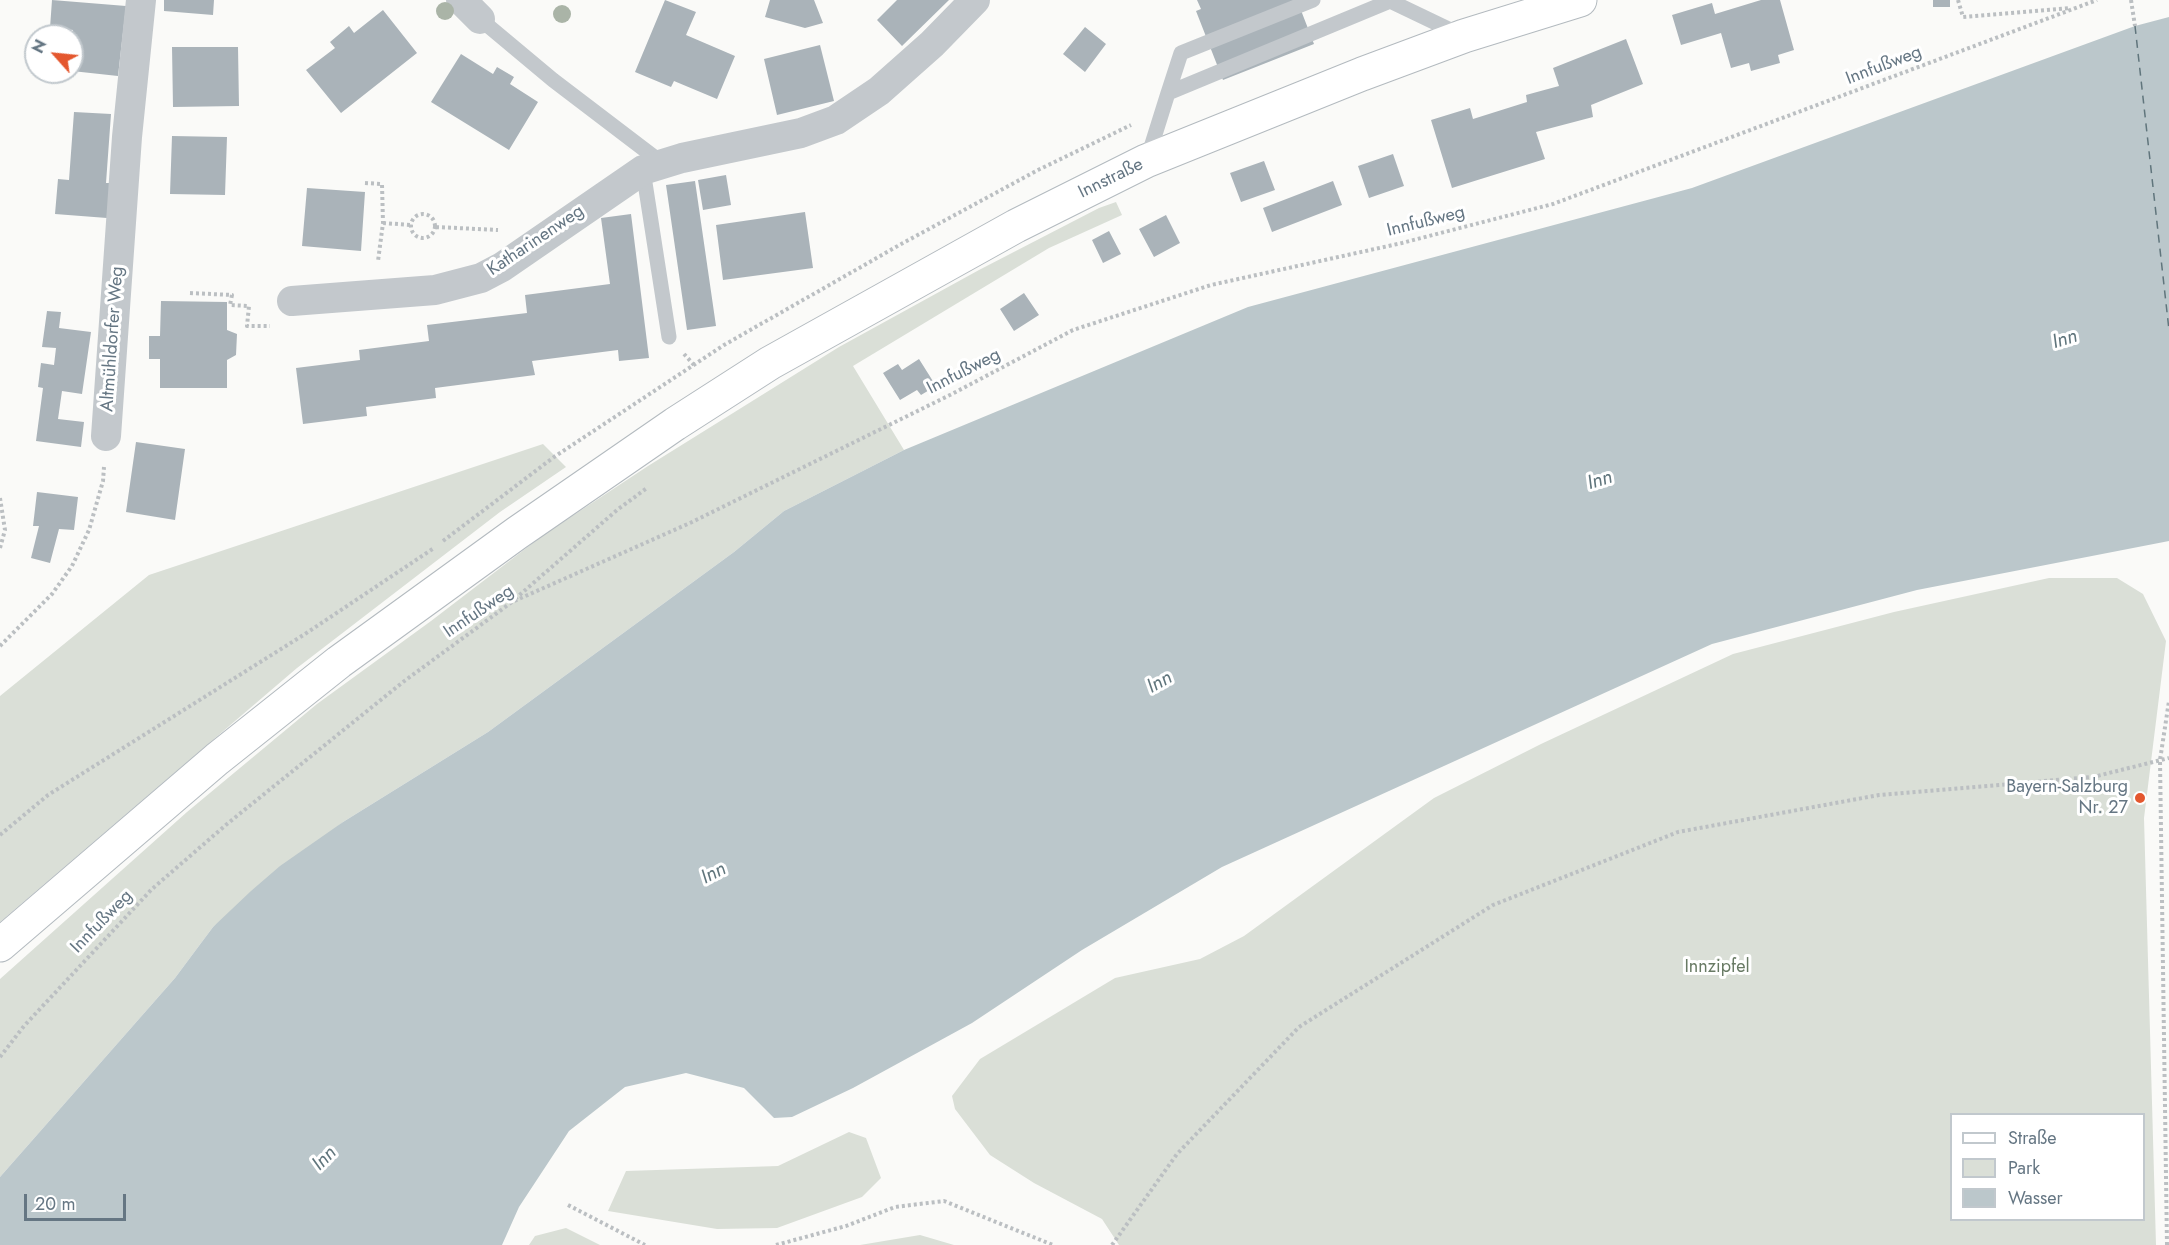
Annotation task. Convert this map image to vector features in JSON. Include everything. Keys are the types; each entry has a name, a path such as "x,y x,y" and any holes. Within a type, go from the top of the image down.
{"main road":[{"name":"Innstraße","path":"0,945 217,759 339,663 517,533 675,424 770,363 1016,226 1146,161 1362,74 1464,36 1580,0"}],"street":[{"name":"Altmühldorfer Weg","path":"106,436 127,137 141,0"},
{"name":"Katharinenweg","path":"292,302 435,290 462,285 502,267 548,233 652,166 801,133 836,120 879,92 932,44 975,0"}],"lane":[{"path":"1146,161 1181,53 1313,0"},
{"path":"1168,93 1389,0 1464,36"},
{"path":"471,9 652,166 669,337"}],"path":[{"path":"1958,0 1963,17 2076,8"},
{"name":"Innfußweg","path":"0,1057 39,1009 152,889 227,824 403,682 512,602 690,523 952,394 1073,330 1211,285 1402,243 1553,204 2097,0"},
{"path":"2131,0 2135,26"},
{"path":"358,296 359,260 379,261 383,223 382,184 365,183"},
{"path":"420,214 428,214 434,219 436,227 433,234 426,238 419,237 413,232 411,225 414,218 420,214"},
{"path":"383,223 411,225"},
{"path":"436,227 548,233"},
{"path":"190,293 232,295 230,305 249,306 247,326 287,327 292,302"},
{"name":"Altmühldorfer Weg","path":"0,646 52,594 72,566 89,530 103,481 106,436"},
{"path":"512,602 617,510 656,482"},
{"path":"0,498 5,530 0,549"},
{"path":"0,835 48,795 304,634"},
{"path":"2167,1245 2160,760 2169,701"},
{"path":"1112,1245 1177,1154 1299,1027 1493,905 1678,832 1879,795 2093,777 2169,758"},
{"path":"2163,861 2169,856"},
{"path":"776,1245 846,1226 895,1207 944,1201 1053,1245"},
{"path":"568,1205 645,1245"}],"green space":[{"path":"1116,202 1122,215 1049,248 853,366 904,450 784,511 734,552 488,732 343,822 213,927 175,978 0,1177 0,979 187,812 317,704 542,536 648,466 839,347 979,270 1099,208"},
{"path":"543,444 566,467 500,512 297,668 0,922 0,696 149,575"},
{"name":"Innzipfel","path":"2049,578 2117,578 2143,594 2166,641 2144,818 2156,1245 1119,1245 1102,1219 1034,1183 990,1155 955,1109 952,1096 980,1059 1115,978 1200,959 1244,936 1434,798 1541,744 1733,654 1894,612"},
{"path":"849,1132 866,1138 881,1178 862,1197 777,1228 717,1229 608,1211 626,1171 778,1166"},
{"path":"566,1228 600,1245 529,1245 535,1236"},
{"path":"920,1235 954,1245 860,1245"}],"water":[{"name":"Inn","path":"2169,17 2169,541 1917,590 1712,644 1222,867 1082,950 972,1023 853,1088 792,1117 774,1118 744,1088 686,1073 625,1087 569,1131 519,1207 502,1245 0,1245 0,1177 175,978 213,927 251,891 280,866 343,822 488,732 734,552 784,511 904,450 1248,307 1692,188 2135,26"}],"building":[{"path":"52,0 126,6 118,76 84,72 84,24 50,24"},
{"path":"164,0 214,0 213,15 164,11"},
{"path":"665,0 696,12 686,35 735,56 717,99 674,81 671,87 635,72"},
{"path":"770,0 814,0 823,23 805,28 765,17"},
{"path":"897,0 949,0 902,46 877,20"},
{"path":"1197,0 1297,0 1314,44 1223,80 1196,11 1201,9"},
{"path":"1761,0 1780,0 1794,50 1778,55 1780,63 1751,71 1749,63 1731,68 1721,33 1681,45 1672,15 1712,3 1715,14"},
{"path":"1933,0 1950,0 1950,7 1933,7"},
{"path":"383,10 417,53 341,113 306,70 335,48 330,42 349,26 354,33"},
{"path":"1085,27 1106,44 1085,72 1063,54"},
{"path":"1626,39 1643,84 1591,105 1593,117 1536,132 1545,159 1452,188 1431,120 1470,108 1473,119 1527,102 1526,95 1559,86 1553,68"},
{"path":"820,45 834,101 777,115 764,59"},
{"path":"172,47 238,47 239,106 173,107"},
{"path":"461,54 493,74 497,67 514,77 510,84 538,102 509,150 431,102"},
{"path":"74,112 111,114 106,183 111,183 107,218 55,214 58,179 69,180"},
{"path":"172,136 227,137 225,195 170,194"},
{"path":"1393,154 1404,186 1369,198 1358,166"},
{"path":"1264,161 1275,190 1241,202 1230,173"},
{"path":"726,175 731,205 703,210 698,180"},
{"path":"695,181 716,326 687,330 666,185"},
{"path":"1333,181 1342,205 1272,232 1263,208"},
{"path":"307,188 365,192 361,251 302,246"},
{"path":"805,212 813,268 723,280 716,225"},
{"path":"631,214 649,358 619,361 618,350 532,361 535,375 435,388 436,398 366,407 367,416 303,424 296,368 360,360 359,350 429,341 427,325 527,313 525,295 610,284 601,218"},
{"path":"1166,215 1180,243 1154,257 1139,229"},
{"path":"1109,231 1121,254 1103,263 1092,240"},
{"path":"1024,293 1039,315 1014,331 1000,309"},
{"path":"161,301 227,302 227,330 237,334 236,355 227,360 227,388 160,388 160,359 149,359 149,336 160,336"},
{"path":"47,311 61,312 59,328 91,332 82,394 62,391 58,419 84,422 81,447 36,441 43,388 38,387 41,363 54,365 56,348 42,347"},
{"path":"919,359 936,386 921,395 917,390 900,400 883,373 898,364 902,370"},
{"path":"136,442 185,449 175,520 126,512"},
{"path":"37,492 78,497 74,530 59,529 50,563 31,558 39,526 33,526"}],"ferry route":[{"path":"2135,26 2169,330"}],"place":[{"name":"Bayern-Salzburg Nr. 27","path":"2140,798"}]}
